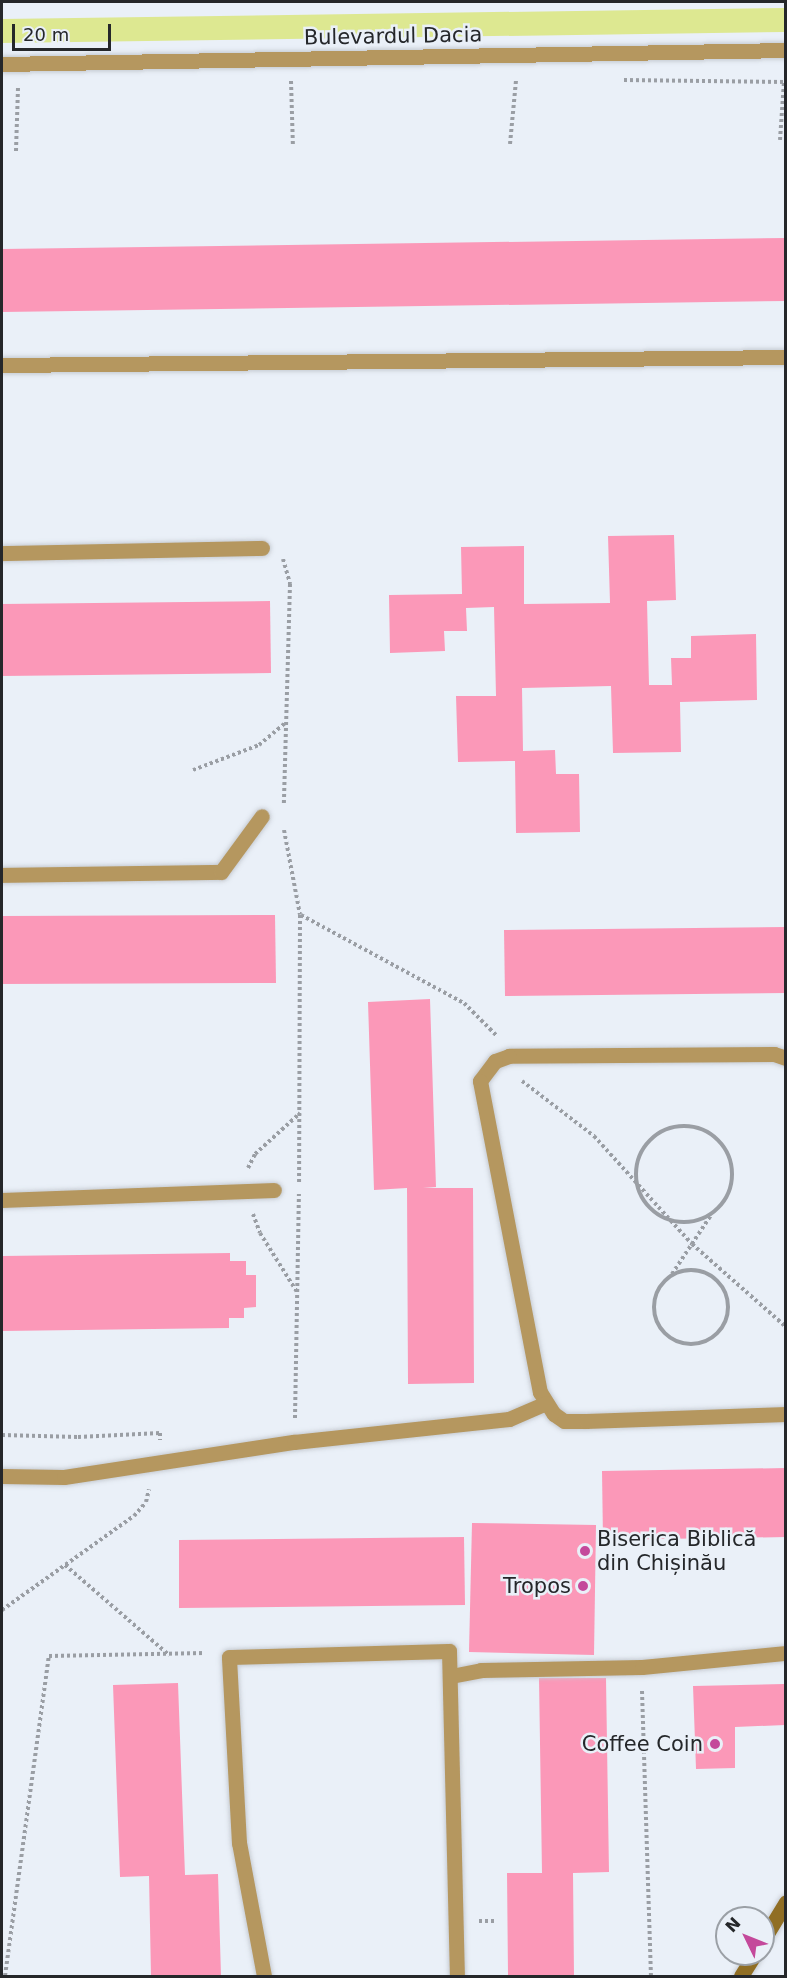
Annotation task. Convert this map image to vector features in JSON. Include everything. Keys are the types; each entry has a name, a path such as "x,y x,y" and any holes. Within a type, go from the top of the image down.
{"main road":[{"path":"775,1920 786,1902"}],"street":[{"name":"Bulevardul Dacia","path":"2,64 786,50"},
{"path":"2,365 786,357"},
{"path":"2,553 262,548"},
{"path":"2,875 220,872 262,816"},
{"path":"786,1058 762,1054 510,1056 499,1060 484,1071 480,1081 540,1392 546,1403 564,1420 786,1414"},
{"path":"2,1200 274,1190"},
{"path":"2,1476 64,1478 294,1442 509,1419 546,1403"},
{"path":"264,1977 239,1843 229,1657 449,1652 457,1977"},
{"path":"451,1676 481,1670 642,1666 786,1653"}],"path":[{"path":"510,144 516,80"},
{"path":"291,81 293,147"},
{"path":"780,140 784,82"},
{"path":"16,151 18,85"},
{"path":"262,548 275,552 288,568 284,809"},
{"path":"193,770 260,745 286,722"},
{"path":"284,820 300,915 300,1113 294,1442"},
{"path":"300,915 464,1002 498,1037 499,1060 594,1136 636,1178 669,1220 692,1244 786,1327"},
{"path":"297,1292 260,1233 246,1176 255,1154 300,1113"},
{"path":"670,1277 678,1272 697,1271 720,1285 728,1310 726,1321 714,1336 686,1343 661,1327 655,1300 670,1277 712,1214 729,1192 732,1164 718,1139 702,1129 684,1125 657,1134 644,1148 636,1178 645,1202 669,1220 694,1221 712,1214"},
{"path":"2,1435 78,1437 160,1433 162,1464 142,1510 2,1610"},
{"path":"65,1564 169,1655"},
{"path":"5,1977 49,1656 210,1653 229,1657"},
{"path":"642,1666 651,1977"}],"green space":[{"path":"785,8 785,32 2,43 2,19"}],"building":[{"path":"786,238 786,301 2,312 2,249"},
{"path":"674,535 676,600 647,601 649,685 672,685 671,658 691,658 691,636 756,634 757,700 680,702 681,752 613,753 611,686 522,688 523,751 555,750 556,774 579,774 580,832 516,833 515,761 458,762 456,696 496,696 494,607 466,608 467,631 444,631 445,651 390,653 389,595 462,594 461,547 524,546 524,604 610,603 608,536"},
{"path":"270,601 271,673 2,676 2,604"},
{"path":"275,915 276,983 2,984 2,916"},
{"path":"786,927 786,993 505,996 504,930"},
{"path":"430,999 436,1187 423,1188 473,1188 474,1383 408,1384 407,1188 374,1190 368,1002"},
{"path":"230,1253 230,1261 246,1261 246,1275 256,1275 256,1307 244,1308 244,1318 229,1318 229,1328 2,1331 2,1256"},
{"path":"786,1468 786,1537 603,1540 602,1471"},
{"path":"472,1523 596,1525 594,1655 469,1652"},
{"path":"464,1537 465,1605 179,1608 179,1540"},
{"path":"539,1678 606,1678 609,1872 573,1873 574,1976 508,1976 507,1873 542,1873"},
{"path":"178,1683 185,1875 218,1874 221,1976 151,1976 149,1876 120,1877 113,1685"},
{"path":"784,1684 785,1725 735,1727 735,1768 696,1769 693,1686"}],"place":[{"name":"Biserica Biblică din Chișinău","path":"585,1551"},
{"name":"Tropos","path":"583,1586"},
{"name":"Coffee Coin","path":"715,1744"}]}
